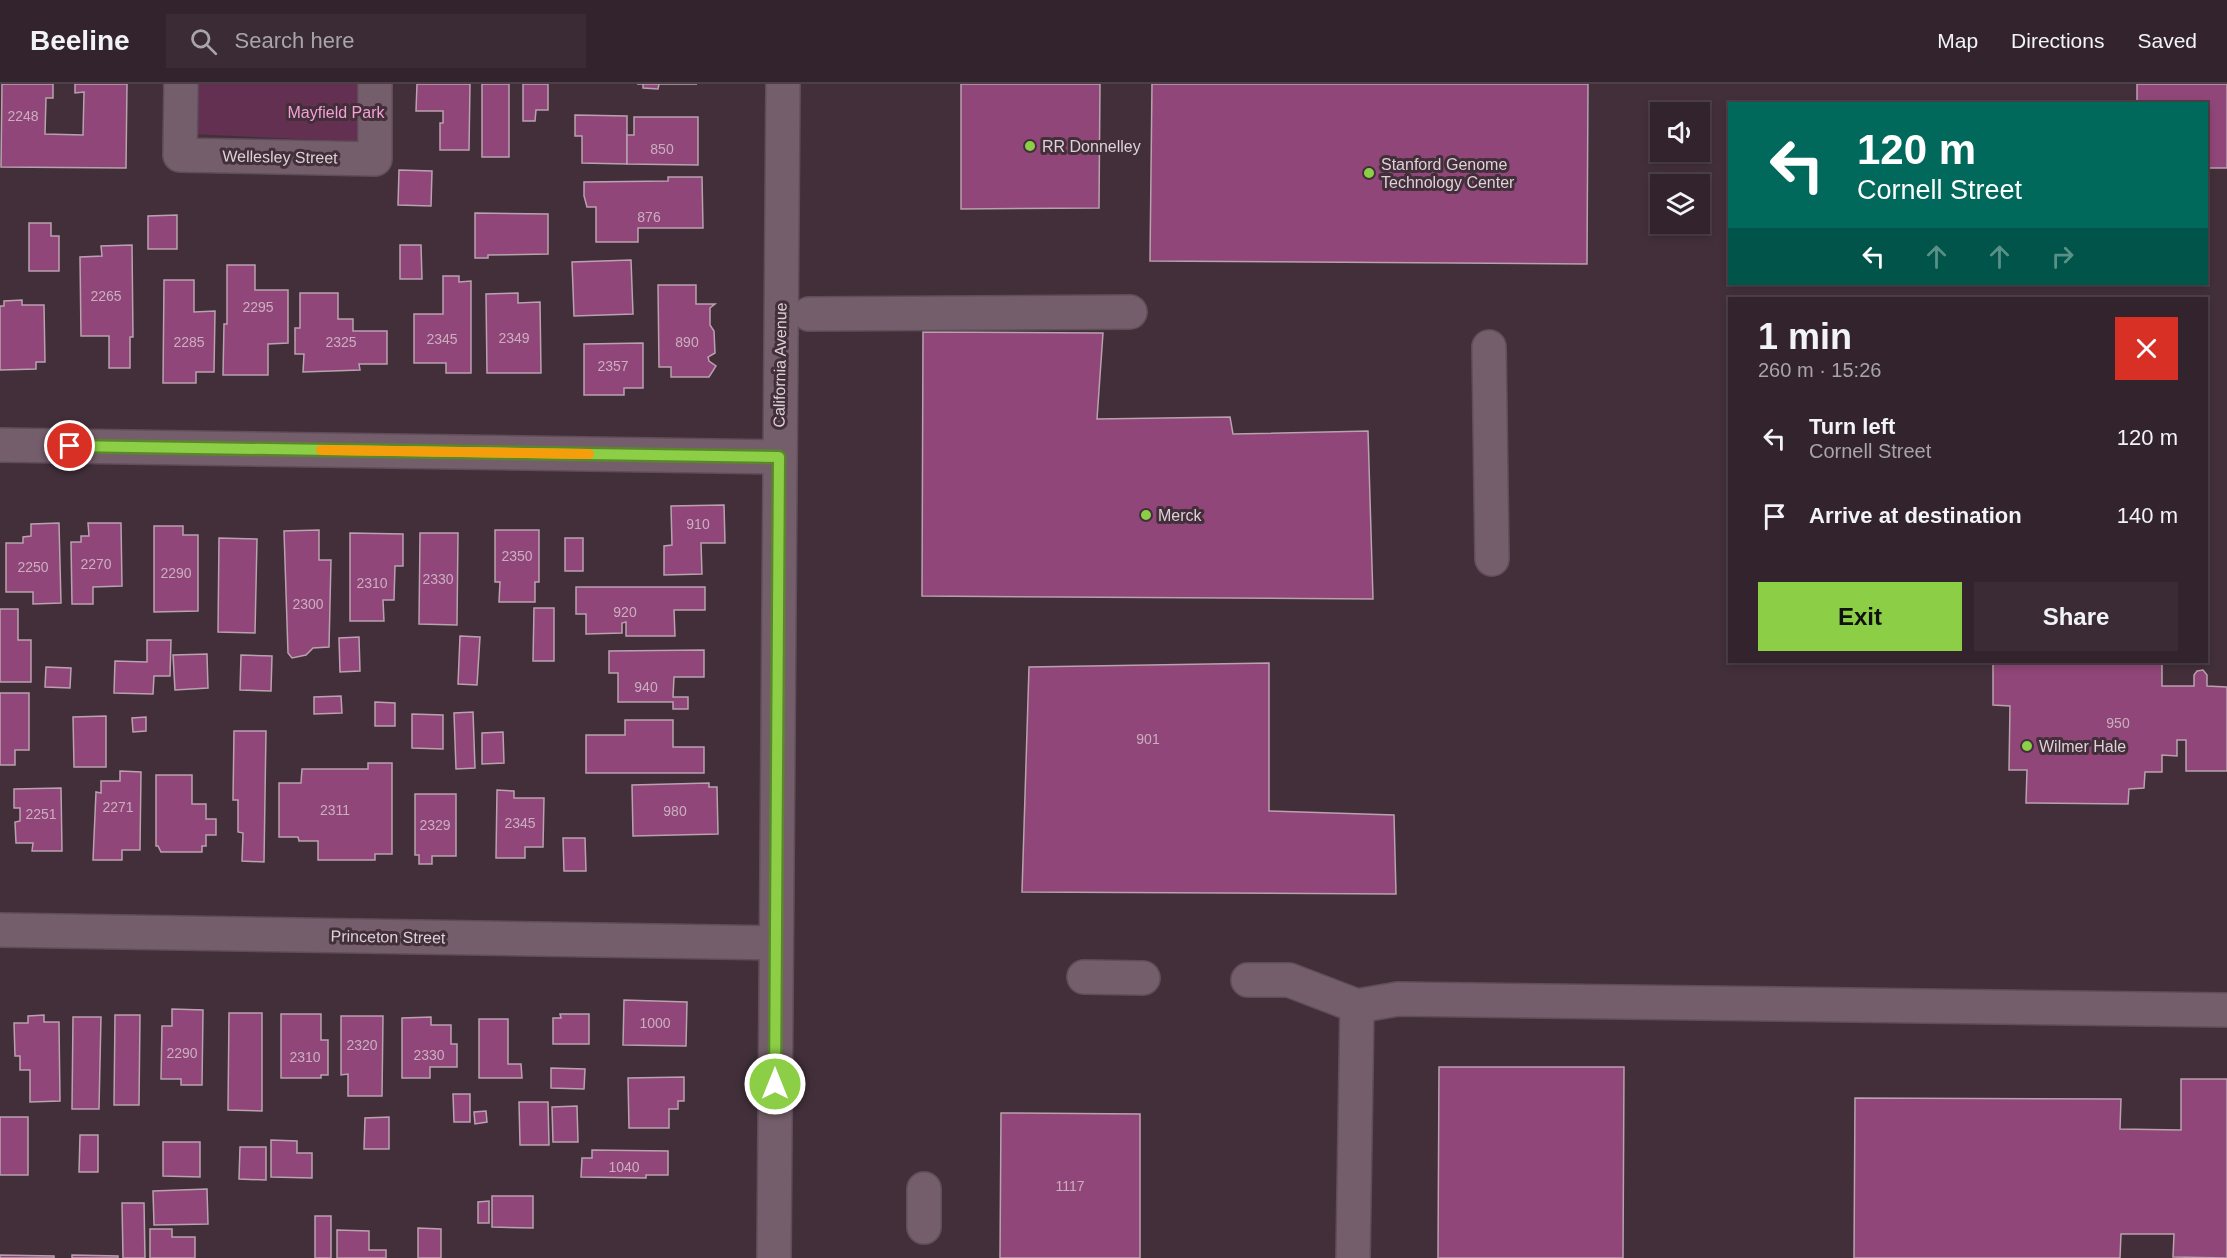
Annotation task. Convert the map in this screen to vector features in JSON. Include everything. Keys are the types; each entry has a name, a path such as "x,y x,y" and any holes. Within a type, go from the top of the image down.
{"street":[{"name":"Wellesley Street","path":"181,84 180,155 375,159 375,84"},
{"name":"California Avenue","path":"774,1258 783,84"},
{"path":"809,314 1130,312"},
{"path":"1489,347 1492,559"},
{"path":"0,445 779,457"},
{"name":"Princeton Street","path":"0,930 776,943"},
{"path":"1084,977 1143,978"},
{"path":"1248,980 1289,980 1357,1006 1398,999 2227,1010"},
{"path":"1353,1258 1357,1006"},
{"path":"924,1189 924,1227"}],"green space":[{"name":"Mayfield Park","path":"191,84 367,84 365,142 191,134"}],"building":[{"path":"2,84 53,84 53,98 46,98 45,134 83,135 84,92 75,93 75,84 127,84 126,168 1,167"},
{"path":"417,84 470,84 469,150 440,150 440,123 443,123 443,111 416,111"},
{"path":"482,84 509,84 509,157 482,157"},
{"path":"523,84 548,84 548,110 536,110 535,121 523,121"},
{"path":"643,84 659,84 658,89 643,88"},
{"name":"RR Donnelley","path":"961,84 1100,84 1099,208 961,209"},
{"name":"Stanford Genome Technology Center","path":"1152,84 1588,84 1587,264 1150,261"},
{"path":"2137,84 2227,84 2227,168 2208,168 2208,102 2137,102"},
{"path":"575,115 627,116 627,164 582,163 582,136 575,136"},
{"path":"634,117 698,117 698,165 627,164 627,135 634,135"},
{"path":"399,170 432,171 431,206 398,205"},
{"path":"668,177 702,177 703,228 638,228 638,242 596,242 596,207 587,207 584,182 668,181"},
{"path":"475,213 548,214 548,254 488,255 488,258 475,258"},
{"path":"177,215 177,249 148,249 148,216"},
{"path":"29,223 51,223 51,236 59,236 59,271 29,271"},
{"path":"132,245 133,337 130,337 130,368 109,368 109,336 81,336 80,257 102,256 101,246"},
{"path":"400,245 421,245 422,279 400,279"},
{"path":"631,260 633,314 574,316 572,262"},
{"path":"227,265 255,265 255,290 288,290 288,343 268,344 268,375 223,375 224,324 227,324"},
{"path":"443,276 459,276 459,282 471,281 471,373 446,373 446,363 414,363 414,314 443,314"},
{"path":"164,280 194,280 194,312 215,311 214,372 196,372 196,383 163,383"},
{"path":"658,285 696,285 696,304 715,304 710,308 710,325 714,331 715,353 708,357 709,361 716,366 709,377 671,377 671,367 659,367"},
{"path":"300,293 338,293 338,319 353,319 353,331 387,331 387,364 359,364 360,370 303,372 304,354 295,354 295,328 300,328"},
{"path":"518,293 518,303 540,302 541,373 487,373 486,294"},
{"path":"22,300 22,305 44,305 45,362 36,362 36,369 0,370 0,306 4,306 4,301"},
{"name":"Merck","path":"923,332 1103,333 1097,419 1230,417 1233,434 1368,431 1373,599 922,596"},
{"path":"643,343 643,388 624,388 624,395 584,395 584,344"},
{"path":"724,505 725,543 701,543 702,574 664,575 664,546 672,545 671,506"},
{"path":"59,523 61,603 33,604 33,592 6,592 6,543 23,543 23,537 31,536 31,524"},
{"path":"88,523 121,523 122,586 93,587 93,604 72,604 71,542 81,542 81,536 89,536"},
{"path":"154,526 183,526 183,535 198,535 198,611 154,612"},
{"path":"319,530 319,560 331,560 329,647 313,648 306,655 292,658 288,653 284,531"},
{"path":"495,530 539,530 539,582 535,582 535,602 499,602 500,582 495,582"},
{"path":"350,533 403,534 403,566 395,566 394,600 383,600 384,621 350,621"},
{"path":"420,533 458,533 457,625 419,624"},
{"path":"219,538 257,539 255,633 218,632"},
{"path":"565,538 583,538 583,571 565,571"},
{"path":"576,587 705,587 705,610 674,610 675,636 626,636 626,622 622,623 622,633 586,634 586,614 576,614"},
{"path":"534,608 554,608 554,661 533,661"},
{"path":"0,609 18,609 18,640 31,640 31,682 0,682"},
{"path":"460,636 480,637 477,685 458,684"},
{"path":"359,637 360,671 340,672 339,638"},
{"path":"147,640 171,640 170,676 154,676 153,694 114,693 115,661 147,662"},
{"path":"704,650 704,677 674,677 673,697 688,697 688,709 673,709 673,702 618,702 618,673 609,673 609,651"},
{"path":"207,654 208,688 175,690 173,655"},
{"path":"241,655 272,656 271,691 240,690"},
{"path":"1269,663 1269,811 1394,815 1396,894 1022,892 1029,667"},
{"path":"1993,663 2162,663 2162,686 2194,686 2194,675 2197,671 2203,670 2207,675 2207,686 2227,687 2227,771 2186,771 2186,740 2177,740 2177,756 2162,755 2162,772 2145,772 2144,788 2129,789 2128,804 2026,803 2027,770 2009,770 2010,706 1993,705"},
{"path":"46,667 71,668 70,688 45,687"},
{"path":"0,693 29,693 29,750 15,750 15,765 0,765"},
{"path":"341,696 342,713 314,714 314,697"},
{"path":"375,702 395,703 395,726 375,726"},
{"path":"473,712 475,768 456,769 454,713"},
{"path":"412,714 443,715 443,749 412,748"},
{"path":"106,716 106,767 74,767 73,717"},
{"path":"146,717 146,731 133,732 132,718"},
{"path":"625,720 673,720 673,747 704,747 704,773 586,773 586,735 625,735"},
{"path":"234,731 266,731 264,862 242,861 243,833 238,832 238,800 233,800"},
{"path":"503,732 504,763 482,764 482,733"},
{"path":"368,763 392,763 392,854 375,854 375,860 318,860 318,841 299,841 298,837 279,837 279,783 301,783 302,769 368,769"},
{"path":"120,771 141,772 140,850 122,850 122,860 93,860 96,792 101,793 101,781 120,781"},
{"path":"156,775 192,775 192,804 206,804 206,819 216,819 216,835 206,835 206,846 202,846 202,852 161,852 156,846"},
{"path":"709,783 709,787 717,787 718,834 633,836 632,785"},
{"path":"61,788 62,851 32,851 33,843 16,843 15,822 20,821 20,808 14,808 14,789"},
{"path":"497,790 514,791 514,798 544,798 543,847 525,847 525,858 496,858"},
{"path":"415,794 456,794 456,856 432,856 432,864 419,864 419,855 415,855"},
{"path":"563,838 585,838 586,871 564,871"},
{"path":"624,1000 687,1002 686,1046 623,1045"},
{"path":"172,1009 203,1010 202,1085 181,1085 181,1079 161,1079 162,1026 172,1026"},
{"path":"229,1013 262,1013 262,1111 228,1110"},
{"path":"281,1014 321,1014 321,1040 328,1040 328,1075 321,1075 321,1078 281,1078"},
{"path":"560,1014 589,1014 589,1044 553,1044 553,1018 561,1018"},
{"path":"44,1015 44,1022 59,1022 60,1101 30,1102 30,1070 20,1070 20,1056 15,1056 14,1023 28,1023 28,1016"},
{"path":"115,1015 140,1015 139,1105 114,1105"},
{"path":"341,1016 383,1016 382,1096 348,1096 348,1074 341,1075"},
{"path":"73,1017 101,1017 99,1109 72,1109"},
{"path":"431,1017 431,1025 451,1025 451,1044 457,1044 457,1067 430,1067 430,1078 402,1078 402,1018"},
{"path":"479,1019 508,1019 508,1064 521,1064 522,1078 479,1078"},
{"path":"1439,1067 1624,1067 1623,1258 1438,1258"},
{"path":"551,1068 585,1069 584,1089 551,1088"},
{"path":"684,1077 684,1101 678,1101 678,1109 669,1109 669,1128 629,1128 628,1078"},
{"path":"2181,1079 2227,1079 2227,1258 2173,1257 2174,1234 2121,1234 2120,1258 1854,1258 1855,1098 2121,1099 2120,1129 2181,1130"},
{"path":"453,1094 470,1094 470,1122 454,1122"},
{"path":"519,1102 548,1102 549,1145 520,1145"},
{"path":"577,1106 578,1142 553,1142 552,1107"},
{"path":"486,1111 487,1122 475,1124 474,1112"},
{"path":"1001,1113 1140,1114 1140,1258 1000,1258"},
{"path":"0,1117 28,1117 28,1175 0,1175"},
{"path":"389,1117 389,1149 364,1149 365,1118"},
{"path":"80,1135 98,1135 98,1172 79,1172"},
{"path":"271,1140 297,1141 297,1153 312,1153 312,1178 271,1177"},
{"path":"163,1142 200,1142 200,1177 163,1176"},
{"path":"240,1147 266,1147 266,1180 239,1179"},
{"path":"592,1150 668,1151 668,1175 646,1175 646,1178 581,1177 582,1158 592,1158"},
{"path":"207,1189 208,1224 154,1225 153,1191"},
{"path":"492,1196 533,1196 533,1228 492,1227"},
{"path":"489,1201 489,1223 478,1223 478,1202"},
{"path":"122,1203 144,1203 145,1258 123,1258"},
{"path":"315,1216 331,1216 331,1258 315,1258"},
{"path":"418,1228 441,1229 441,1258 418,1258"},
{"path":"150,1229 172,1229 172,1237 195,1237 195,1258 150,1258"},
{"path":"337,1230 369,1231 369,1250 386,1250 386,1258 337,1258"},
{"path":"0,1255 54,1256 54,1258 0,1258"},
{"path":"72,1255 118,1256 118,1258 72,1258"}],"slow traffic":[{"path":"321,450 589,454"}],"place":[{"name":"RR Donnelley","path":"1030,146"},
{"name":"Stanford Genome Technology Center","path":"1369,173"},
{"name":"Merck","path":"1146,515"},
{"name":"Wilmer Hale","path":"2027,746"}],"route":[{"path":"70,446 779,457 775,1084"}]}
